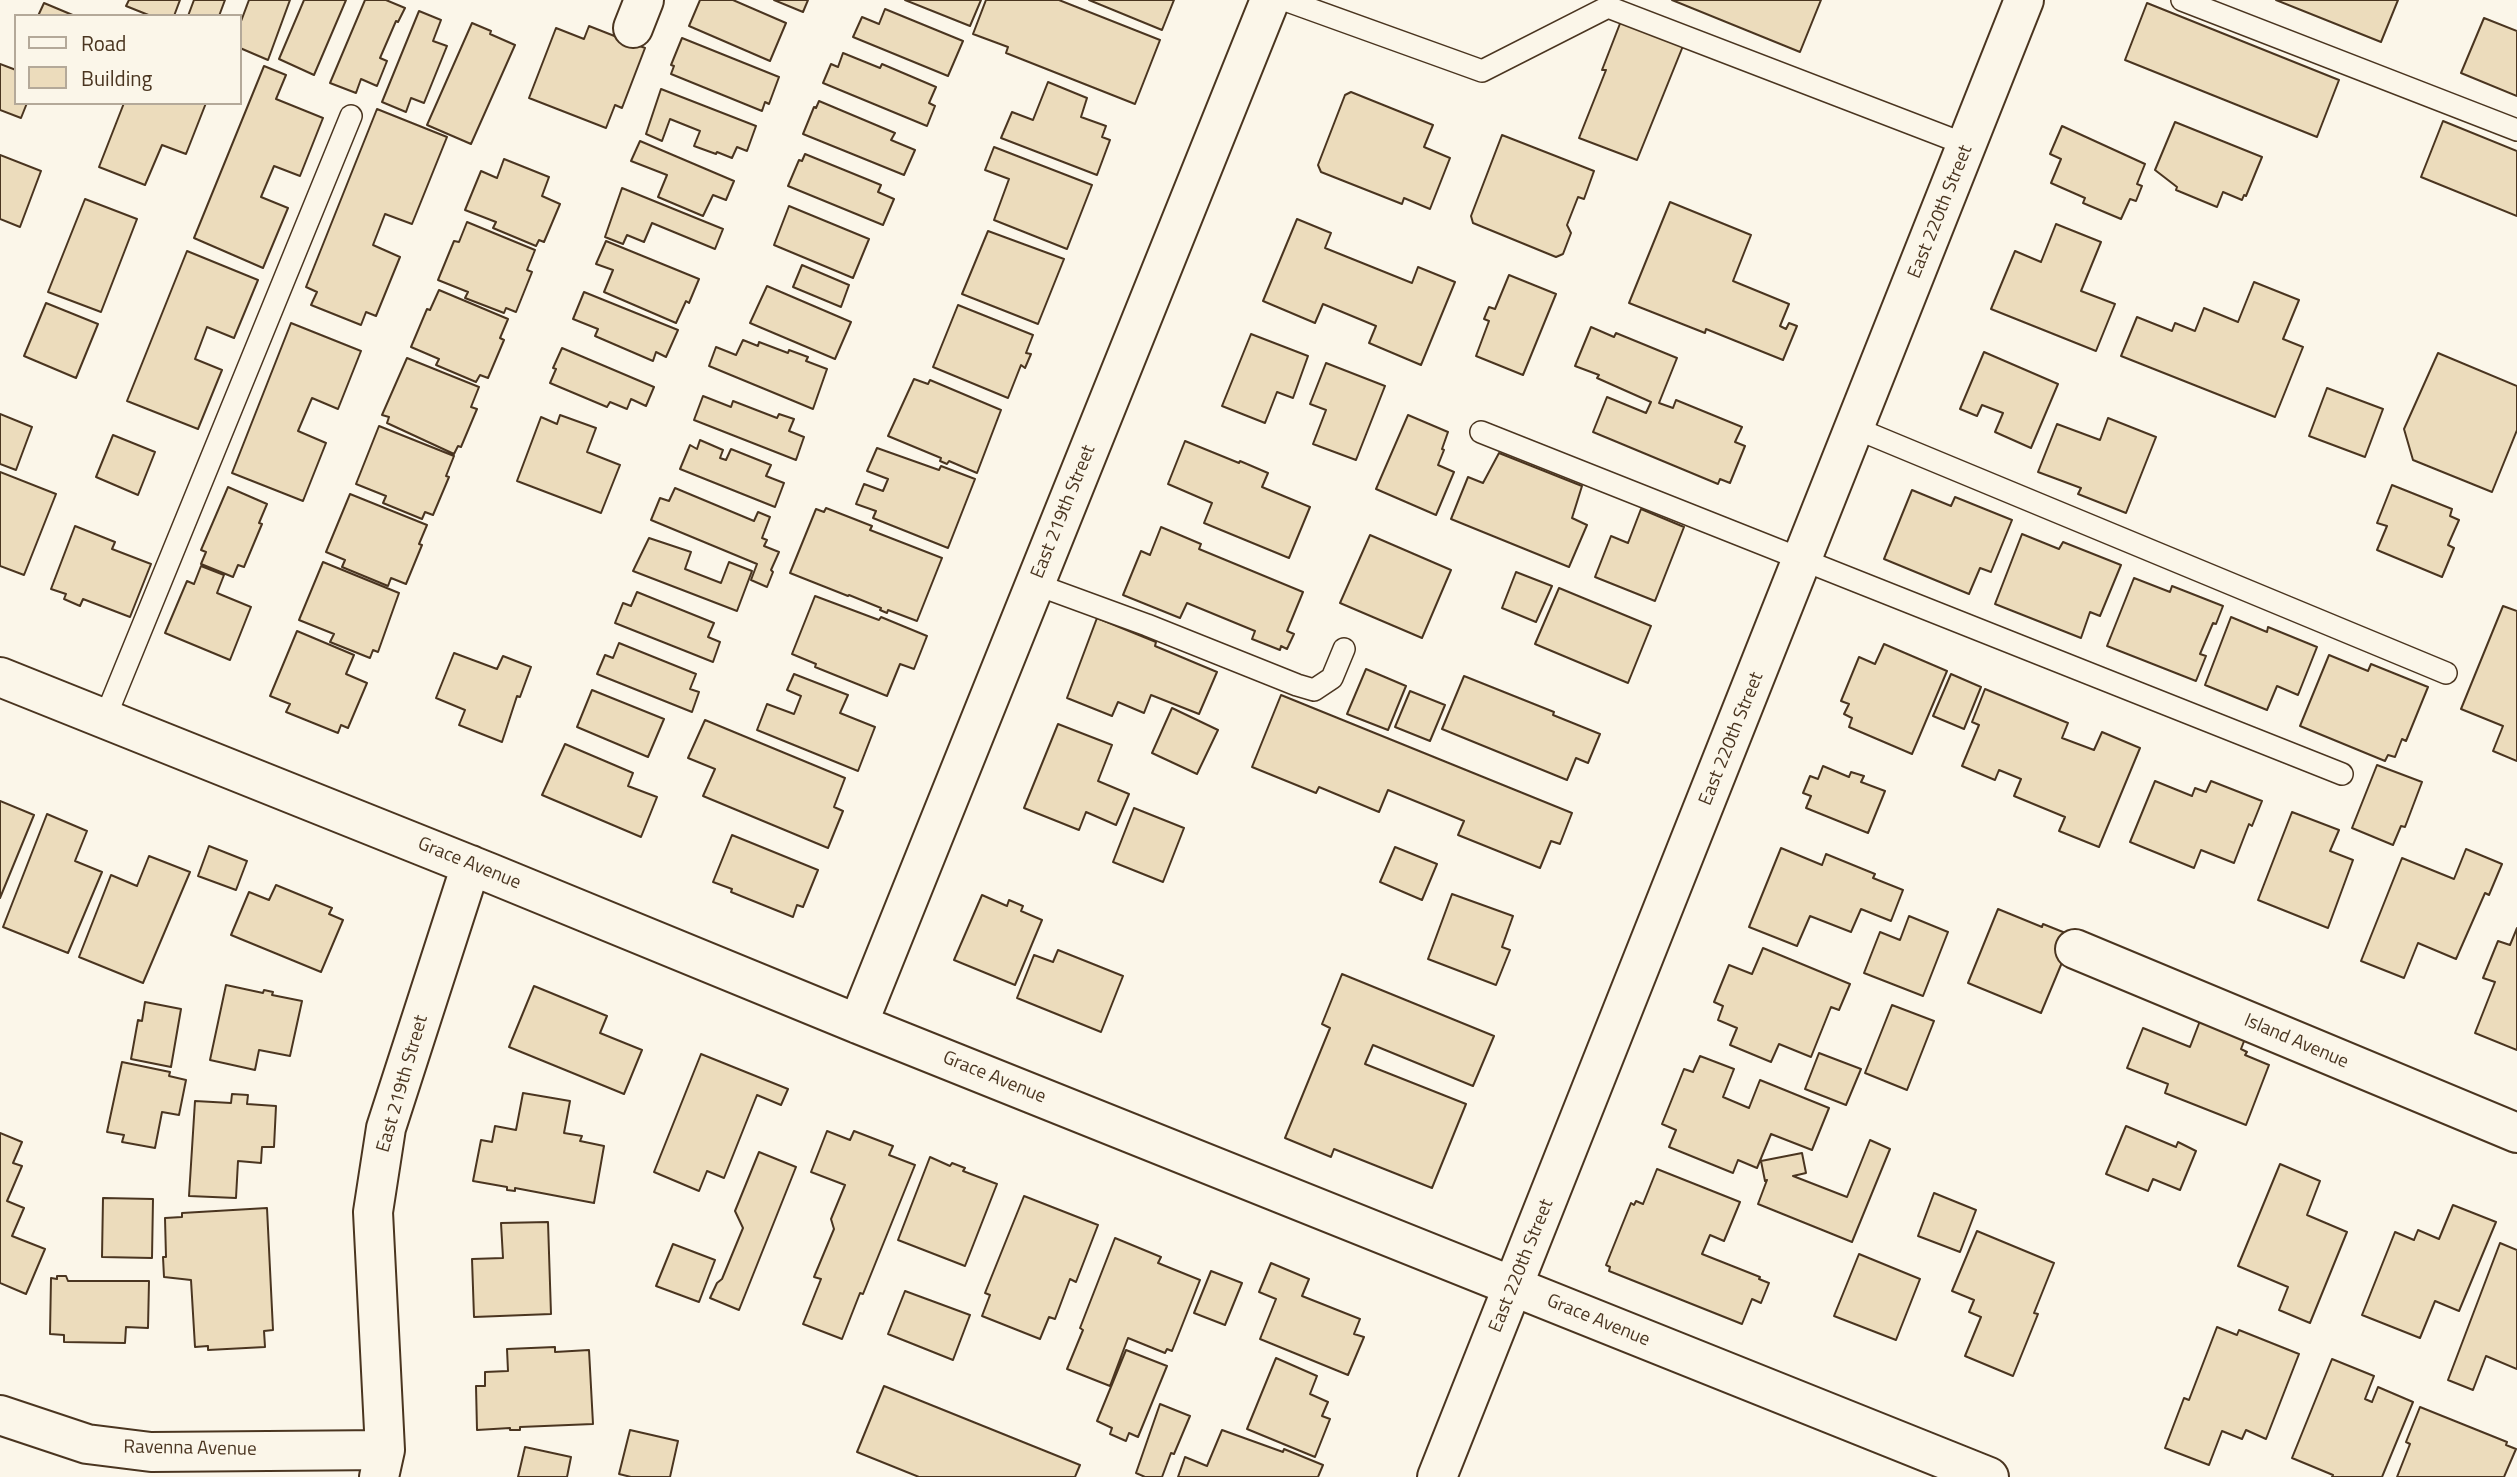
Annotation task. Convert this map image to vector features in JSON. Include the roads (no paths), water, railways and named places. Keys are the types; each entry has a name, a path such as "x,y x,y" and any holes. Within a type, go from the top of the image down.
{"street":[{"name":"East 219th Street","path":"858,1024 1270,0"},
{"name":"East 220th Street","path":"1437,1477 2024,0"},
{"name":"Grace Avenue","path":"0,677 1989,1477"},
{"name":"East 219th Street","path":"382,1464 375,1200 387,1128 471,865"},
{"name":"Island Avenue","path":"2075,949 2517,1133"},
{"name":"Ravenna Avenue","path":"0,1415 88,1444 151,1452 382,1464"}],"lane":[{"path":"1284,0 1482,71 1608,7 1967,145"},
{"path":"2182,0 2517,130"},
{"path":"105,718 351,116"},
{"path":"1855,428 2446,673"},
{"path":"1481,432 2342,774"},
{"path":"1035,584 1314,690 1332,678 1344,649"}]}
